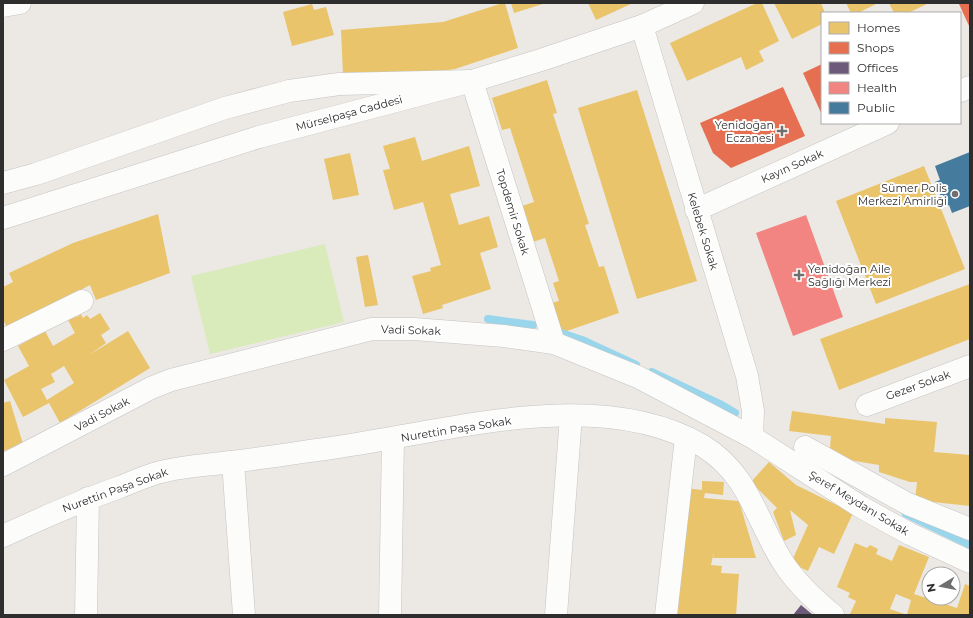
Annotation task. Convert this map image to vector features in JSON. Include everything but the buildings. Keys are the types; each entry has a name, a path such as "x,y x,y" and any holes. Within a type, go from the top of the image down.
{"street":[{"path":"3,6 20,3"},
{"name":"Mürselpaşa Caddesi","path":"3,218 259,137 472,81 642,26 693,3"},
{"name":"Kelebek Sokak","path":"642,26 747,376 753,411 752,437"},
{"path":"3,183 36,174 225,108 289,91 339,84 472,81"},
{"name":"Topdemir Sokak","path":"472,81 554,343"},
{"path":"961,90 970,86"},
{"name":"Kayın Sokak","path":"696,210 886,124"},
{"path":"3,340 82,301"},
{"name":"Vadi Sokak","path":"3,465 151,388 171,380 355,332 384,328 504,336 554,343 638,377 752,437"},
{"name":"Gezer Sokak","path":"867,405 970,366"},
{"path":"556,615 571,416"},
{"name":"Nurettin Paşa Sokak","path":"3,536 88,498 164,471 393,439 503,421 571,416 617,418 648,423 686,438 723,460 740,479 754,504 772,545 785,566 802,587 833,615"},
{"path":"714,454 732,426"},
{"name":"Şeref Meydanı Sokak","path":"752,437 862,507 910,534 970,562"},
{"path":"666,615 686,438"},
{"path":"390,615 393,439"},
{"path":"805,447 908,504 970,529"},
{"path":"233,462 244,615"},
{"path":"86,615 88,498"}],"green space":[{"path":"325,244 344,322 210,354 191,276"}],"waterway":[{"path":"488,319 533,325"},
{"path":"561,333 582,340 636,365"},
{"path":"652,372 720,404 735,413"},
{"path":"906,514 970,545"}],"place":[{"name":"Yenidoğan Eczanesi","path":"782,131"},
{"name":"Sümer Polis Merkezi Amirliği","path":"955,194"},
{"name":"Yenidoğan Aile Sağlığı Merkezi","path":"799,275"}]}
